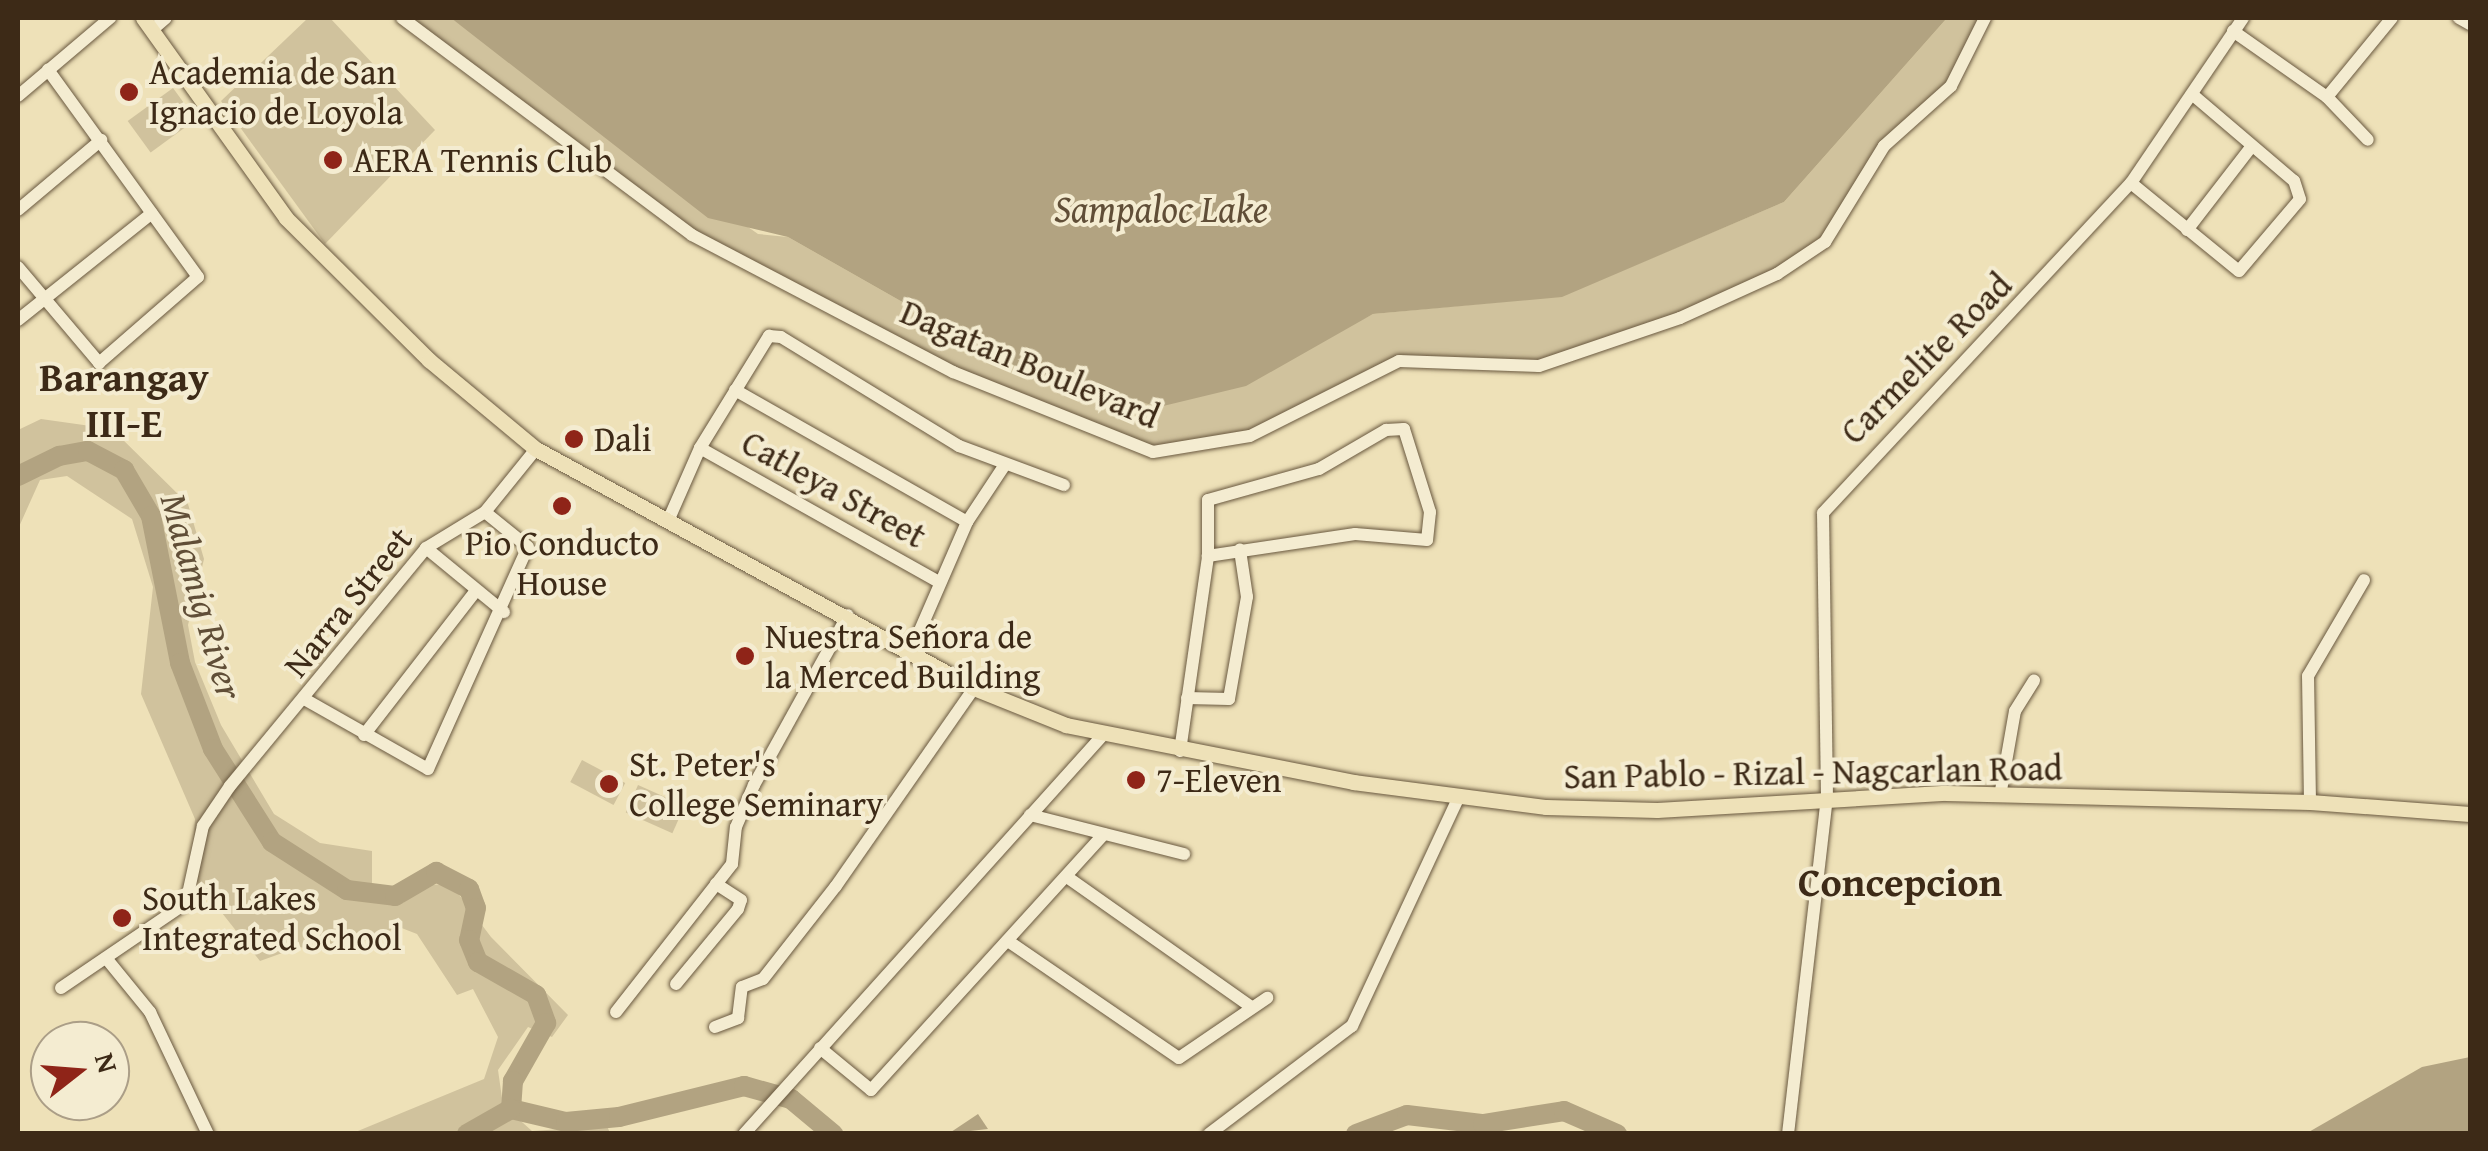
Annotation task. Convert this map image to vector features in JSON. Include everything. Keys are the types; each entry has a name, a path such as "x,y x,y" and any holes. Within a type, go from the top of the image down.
{"main road":[{"name":"San Pablo - Rizal - Nagcarlan Road","path":"148,24 286,218 429,360 536,449 848,615 974,688 1103,735 1458,799 1657,810 1827,798 2000,796 2310,802 2470,814"}],"street":[{"path":"18,96 110,18"},
{"path":"148,24 166,18"},
{"name":"Dagatan Boulevard","path":"402,18 692,235 953,372 1153,452 1250,436 1398,361 1539,366 1680,318 1777,274 1826,242 1884,146 1951,86 1985,18"},
{"name":"Carmelite Road","path":"1788,1134 1827,798 1823,513 2131,183 2243,18"},
{"path":"2328,98 2392,18"},
{"path":"2458,18 2470,24"},
{"path":"2233,32 2328,98 2368,140"},
{"path":"18,266 99,363 198,277 48,70"},
{"path":"2131,183 2239,271 2300,199 2301,188 2193,95"},
{"path":"18,210 101,140"},
{"path":"2187,230 2252,146"},
{"path":"18,320 152,213"},
{"path":"668,520 700,448 769,336 780,337 1004,466 1064,484"},
{"path":"735,390 967,522"},
{"path":"1180,751 1208,556 1208,500 1218,492 1291,478 1396,426 1404,429 1430,512 1427,540 1355,534 1208,556"},
{"name":"Catleya Street","path":"700,448 939,582"},
{"name":"Narra Street","path":"61,988 186,903 203,826 230,786 306,700 350,634 426,548 485,512 536,449"},
{"path":"910,651 967,522 1004,466"},
{"path":"306,700 428,769 504,612 528,547 485,512"},
{"path":"426,548 504,612"},
{"path":"1186,698 1229,699 1247,597 1240,550"},
{"path":"2310,802 2308,676 2364,580"},
{"path":"364,734 475,592"},
{"path":"616,1012 736,854 733,839 754,785 848,615"},
{"path":"2000,796 2012,721 2034,681"},
{"path":"716,1027 738,1018 742,987 764,978 812,917 916,779 974,688"},
{"path":"744,1134 1103,735"},
{"path":"1209,1134 1352,1026 1458,799"},
{"path":"1030,815 1184,854"},
{"path":"820,1048 871,1090 1104,834"},
{"path":"1067,878 1251,1007"},
{"path":"676,984 738,909 740,900 716,884"},
{"path":"1008,941 1179,1058 1267,998"},
{"path":"106,958 150,1012 200,1104 208,1134"}],"shaded area":[{"name":"AERA Tennis Club","path":"308,18 330,18 435,130 325,244 221,101"},
{"path":"402,18 451,18 758,234 788,237 1015,366 1308,346 1373,314 1562,296 1784,202 1947,18 1985,18 1951,86 1884,146 1825,242 1777,274 1539,366 1399,361 1250,436 1153,452 953,372 692,235"},
{"path":"173,88 196,120 151,152 128,121"},
{"path":"41,419 112,429 188,504 204,559 188,625 195,662 221,725 274,814 320,843 372,851 372,901 403,903 426,885 451,884 491,937 568,1015 552,1037 528,1027 498,1070 503,1105 532,1131 607,1126 610,1133 353,1133 484,1079 498,1037 473,989 457,995 417,934 399,927 337,953 299,947 260,961 192,875 195,819 141,694 153,587 132,519 67,476 40,480 18,529 18,430"},
{"path":"582,760 625,783 614,805 570,782"},
{"path":"638,785 685,806 672,833 626,812"}],"water":[{"name":"Sampaloc Lake","path":"451,18 1947,18 1784,202 1562,297 1373,314 1246,386 1159,407 1015,366 788,237 708,218"},
{"path":"2470,1057 2470,1133 2307,1133 2422,1067"},
{"path":"978,1114 988,1129 951,1132"}],"waterway":[{"name":"Malamig River","path":"18,476 59,456 88,451 124,470 151,516 180,663 213,749 272,842 347,890 395,896 436,872 469,889 476,908 469,940 478,962 536,995 546,1023 513,1081 511,1109"},
{"path":"511,1109 566,1122 619,1117 744,1086 791,1099 833,1134"},
{"name":"Malamig River","path":"467,1134 511,1109"},
{"path":"1356,1134 1407,1115 1483,1124 1564,1111 1617,1134"}],"place":[{"name":"Academia de San Ignacio de Loyola","path":"129,92"},
{"name":"AERA Tennis Club","path":"333,160"},
{"name":"Dali","path":"574,439"},
{"name":"Pio Conducto House","path":"562,506"},
{"name":"Nuestra Señora de la Merced Building","path":"745,656"},
{"name":"7-Eleven","path":"1136,780"},
{"name":"St. Peter's College Seminary","path":"609,784"},
{"name":"South Lakes Integrated School","path":"122,918"}],"district":[{"name":"Barangay III-E","path":"124,400"},
{"name":"Concepcion","path":"1900,882"}]}
